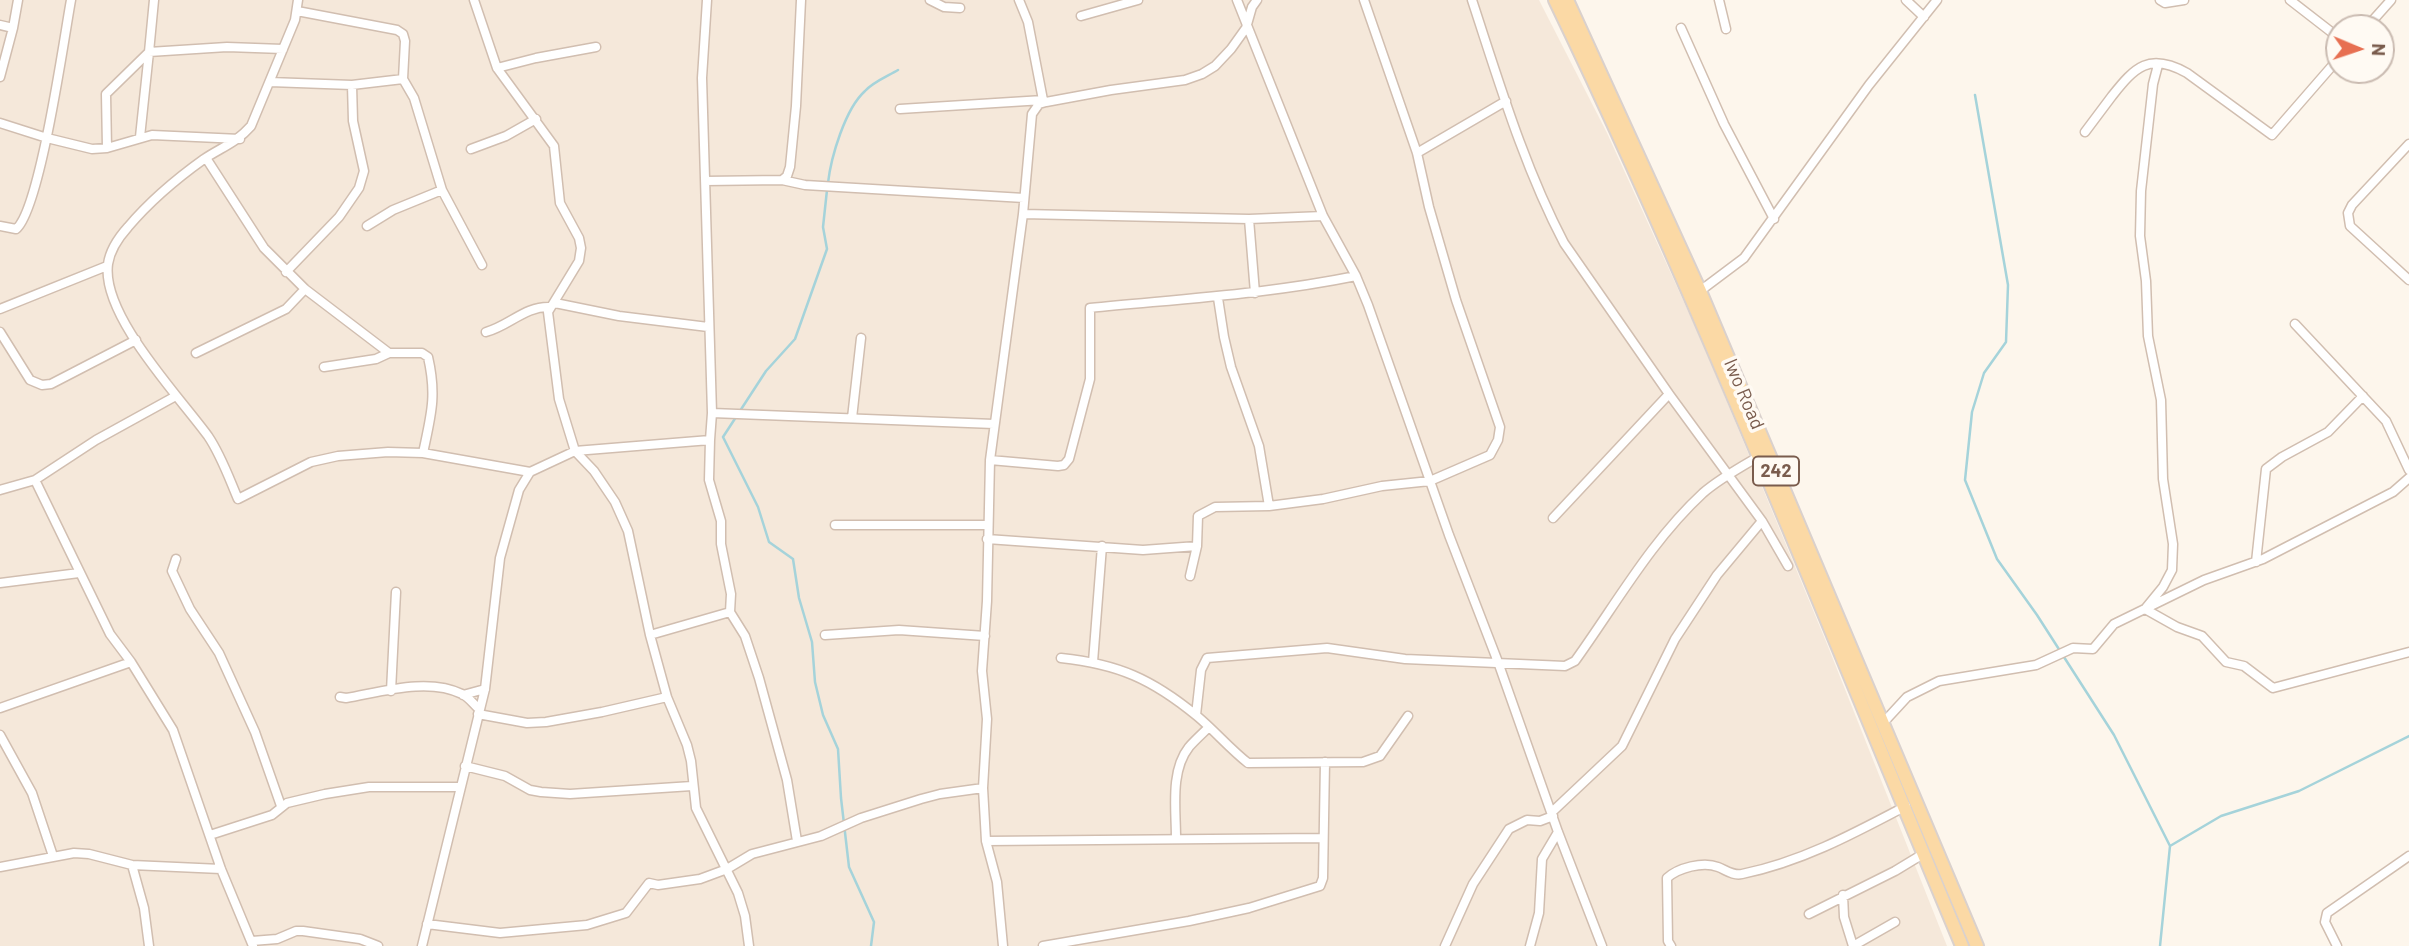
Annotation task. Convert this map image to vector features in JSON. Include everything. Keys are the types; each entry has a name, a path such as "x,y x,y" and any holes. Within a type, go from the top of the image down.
{"main road":[{"name":"Iwo Road","path":"1555,0 1596,72 1700,291 1977,946"},
{"name":"Iwo Road","path":"1567,0 1906,806 1962,946"},
{"path":"1950,918 1963,913"}],"street":[{"path":"0,77 18,0"},
{"path":"0,226 16,229 22,224 47,138 71,0"},
{"path":"140,137 155,0"},
{"path":"298,0 297,11 283,50 251,126 240,139 206,158 161,192 127,228 110,252 107,266 113,301 174,397 208,437 238,499 311,461 338,456 423,453 530,472"},
{"path":"474,0 497,68 554,146 560,203 579,238 581,248 579,261 548,312 559,399 575,450 594,471 615,502 628,531 650,635 667,697 687,745 692,786 700,819 727,869 746,916 750,946"},
{"path":"707,0 702,78 712,412 709,480 721,521 722,550 731,594 730,612 745,636 759,678 787,780 797,841"},
{"path":"782,180 787,176 790,167 801,0"},
{"path":"930,0 944,7 960,8"},
{"path":"1003,946 997,882 986,841 983,788 987,746 982,671 990,460 1023,214 1032,114 1041,102 1028,22 1019,0"},
{"path":"1081,16 1138,0"},
{"path":"1237,0 1323,216 1356,276 1368,305 1558,832 1602,946"},
{"path":"900,109 1041,102 1185,80 1215,66 1231,49 1246,28 1257,0"},
{"path":"1190,576 1197,547 1198,516 1215,507 1269,506 1323,499 1382,486 1430,481 1490,455 1498,440 1500,427 1456,300 1429,207 1417,153 1364,0"},
{"path":"1472,0 1506,101 1564,243 1762,521 1788,566"},
{"path":"1719,0 1726,29"},
{"path":"1906,0 1924,16"},
{"path":"1700,291 1744,258 1869,85 1937,0"},
{"path":"2160,0 2165,3 2184,0"},
{"path":"2290,0 2325,27"},
{"path":"2378,14 2391,0"},
{"path":"297,11 397,30 403,34 404,79 414,98 442,190 481,265"},
{"path":"0,25 13,28"},
{"path":"1681,28 1724,124 1774,219"},
{"path":"107,148 106,94 149,52 227,47 283,50"},
{"path":"497,68 596,47"},
{"path":"2145,609 2163,587 2172,570 2173,544 2163,479 2161,400 2148,336 2146,281 2140,236 2141,191 2153,85 2158,65"},
{"path":"2085,132 2134,70 2142,66 2176,68 2272,135 2325,74"},
{"path":"270,82 352,85 404,79"},
{"path":"286,272 339,217 359,188 364,171 353,121 352,85"},
{"path":"1417,153 1506,101"},
{"path":"471,149 506,136 536,118"},
{"path":"0,123 92,149 107,148 152,135 240,139"},
{"path":"2409,144 2351,205 2348,213 2350,226 2409,280"},
{"path":"206,158 254,234 286,272 343,320 389,353"},
{"path":"705,181 782,180 805,185 1024,198"},
{"path":"367,226 393,210 442,190"},
{"path":"1023,214 1249,219 1323,216"},
{"path":"1249,219 1255,293"},
{"path":"0,309 107,266"},
{"path":"990,460 1058,466 1064,465 1069,459 1090,379 1090,308 1218,298 1300,288 1356,276"},
{"path":"196,353 286,309 305,289"},
{"path":"1218,298 1231,367 1259,446 1269,506"},
{"path":"486,332 496,330 519,314 552,305 708,327"},
{"path":"2295,324 2386,421 2409,470"},
{"path":"0,332 30,380 42,385 51,384 136,340"},
{"path":"852,418 861,338"},
{"path":"324,368 376,359 389,353 422,352 429,357 434,396 423,453"},
{"path":"1553,518 1669,394"},
{"path":"2256,562 2266,470 2281,457 2329,432 2363,396"},
{"path":"0,490 36,480 96,440 174,397"},
{"path":"712,412 994,424"},
{"path":"422,946 485,689 500,558 519,489 530,472 575,450 710,440"},
{"path":"1196,715 1201,670 1207,659 1327,648 1405,659 1565,666 1575,661 1636,571 1704,492 1758,457"},
{"path":"1883,723 1907,697 1939,681 2036,665 2073,648 2093,649 2114,624 2204,580 2256,562 2393,492 2409,478"},
{"path":"36,480 110,634 131,662 173,730 221,869 252,944 303,931 360,939 378,946"},
{"path":"1445,946 1473,884 1509,829 1527,820 1540,821 1552,814 1622,746 1675,639 1717,575 1762,521"},
{"path":"835,525 988,525"},
{"path":"987,539 1143,550 1197,547"},
{"path":"1093,662 1102,546"},
{"path":"176,559 172,571 190,609 219,653 255,732 281,806"},
{"path":"0,583 79,573"},
{"path":"391,691 396,592"},
{"path":"2145,609 2177,628 2202,636 2226,663 2244,666 2273,688 2409,652"},
{"path":"650,635 730,612"},
{"path":"825,635 899,630 985,636"},
{"path":"1061,658 1118,668 1145,679 1196,715 1248,763 1375,760 1408,716"},
{"path":"0,708 131,662"},
{"path":"340,697 435,687 463,695 479,712 527,723 602,712 667,697"},
{"path":"463,695 485,689"},
{"path":"1176,838 1175,788 1178,771 1188,748 1209,727"},
{"path":"0,735 38,805 53,856"},
{"path":"1043,946 1189,921 1249,908 1320,886 1323,878 1325,762"},
{"path":"465,766 505,776 530,790 541,792 570,794 692,786"},
{"path":"210,835 272,815 281,806 325,794 369,787 460,788"},
{"path":"427,924 500,933 587,925 625,913 649,883 658,885 689,880 727,869 751,854 821,836 861,818 940,794 983,788"},
{"path":"1671,946 1668,941 1667,878 1676,870 1714,865 1736,875 1775,867 1847,837 1906,806"},
{"path":"1530,946 1539,913 1542,859 1558,832"},
{"path":"986,841 1323,838"},
{"path":"0,867 53,856 89,854 132,865 221,869"},
{"path":"1809,914 1923,854"},
{"path":"2337,946 2325,922 2327,913 2409,856"},
{"path":"132,865 144,908 149,946"},
{"path":"1843,895 1844,917 1853,946 1895,922"}],"shaded area":[{"path":"0,0 1539,0 1607,133 1704,346 1827,644 1947,946 0,946"}],"waterway":[{"path":"828,183 836,147 851,109 868,88 898,70"},
{"path":"1975,95 2008,285 2006,342 1984,373 1972,412 1965,480 1997,559 2037,615 2114,735 2170,846"},
{"path":"827,190 823,227 827,249 795,339 766,371 723,437 758,507 769,542 793,559 799,598 812,642 815,682 823,715 838,749 849,867 874,922 871,946"},
{"path":"2160,946 2170,846 2221,816 2299,791 2409,736"}]}
